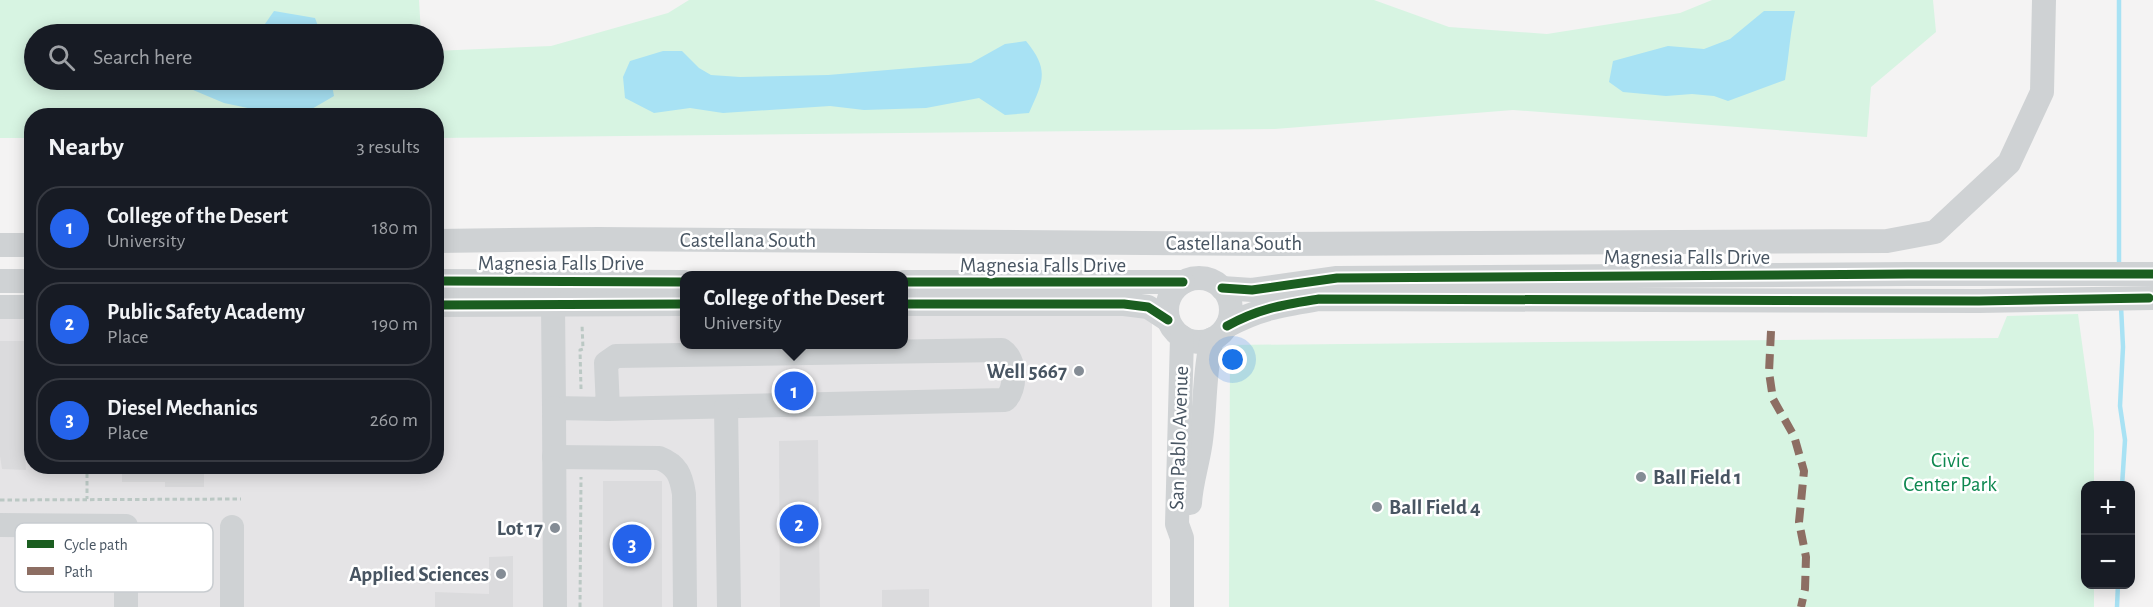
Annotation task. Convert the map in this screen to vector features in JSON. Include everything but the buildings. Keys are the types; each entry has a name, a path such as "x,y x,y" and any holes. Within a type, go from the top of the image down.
{"street":[{"name":"Castellana South","path":"444,241 610,239 1278,244 1887,242 1935,232 2009,163 2042,92 2044,0"},
{"path":"0,245 24,245"},
{"name":"Magnesia Falls Drive","path":"1222,288 1252,290 1337,278 1896,274 2080,286 2151,286"},
{"path":"1194,278 1215,282 1222,288 1231,306 1230,316 1220,333 1202,342 1192,342 1175,329 1166,309 1174,289 1194,278"},
{"path":"0,281 24,281"},
{"name":"Magnesia Falls Drive","path":"444,281 680,282"},
{"name":"Magnesia Falls Drive","path":"908,282 1183,282"},
{"name":"Magnesia Falls Drive","path":"1220,333 1245,315 1268,307 1319,299 1980,301 1996,289 2012,286 2069,283 2080,286"},
{"name":"Magnesia Falls Drive","path":"908,303 1124,303 1148,307 1175,329"},
{"name":"Magnesia Falls Drive","path":"444,306 680,304"},
{"path":"553,305 555,607"},
{"path":"0,307 24,307"},
{"name":"San Pablo Avenue","path":"1175,329 1177,524 1182,538 1182,607"},
{"name":"San Pablo Avenue","path":"1182,538 1188,524 1191,485 1200,446 1206,364 1220,333"},
{"path":"554,408 608,409 726,407 1005,400 1010,396 1012,387 1012,360 1002,350 616,356 606,363 608,409"},
{"path":"726,407 729,607"},
{"path":"554,457 659,458 671,462 681,478 684,494 685,607"},
{"path":"0,525 15,525"},
{"path":"232,527 232,607"}],"path":[{"path":"581,397 582,324"},
{"path":"580,607 580,485 583,468"},
{"path":"87,474 87,499"},
{"path":"0,500 240,499"}],"shaded area":[{"path":"1152,311 1152,607 0,607 0,316 24,316 24,474 444,474 444,314 680,313 680,349 908,349 908,312"}],"green space":[{"path":"0,0 419,0 420,24 24,24 24,90 444,90 444,51 551,46 668,13 689,0 1374,0 1449,27 1547,34 1680,13 1712,0 1933,0 1936,32 1871,87 1867,137 1513,110 1275,129 444,138 444,108 24,108 24,138 0,138"},
{"name":"Civic Center Park","path":"2078,314 2094,431 2094,481 2081,481 2081,589 2094,589 2094,607 1229,607 1230,345 1998,338 2007,316"}],"water":[{"path":"274,11 315,18 317,24 265,24"},
{"path":"1764,11 1795,11 1785,80 1728,101 1714,96 1692,94 1666,96 1623,92 1609,82 1613,61 1668,46 1704,49 1730,39"},
{"path":"1026,41 1039,60 1042,76 1038,93 1029,113 1005,115 979,98 926,108 864,110 830,106 723,113 690,108 654,113 625,98 623,77 630,61 663,51 682,51 699,68 711,75 740,77 828,75 971,63 1005,44"},
{"path":"193,90 333,90 334,96 313,108 248,108 224,103"}],"waterway":[{"path":"2119,0 2119,267"},
{"path":"2121,306 2123,347 2120,406 2125,440 2122,481"},
{"path":"2117,607 2118,589"}],"marked path":[{"path":"1771,331 1769,372 1773,399 1794,436 1804,471 1799,522 1806,557 1805,589 1801,607"}],"cycle path":[{"path":"1222,288 1252,290 1337,278 2153,274"},
{"path":"444,281 680,282"},
{"path":"908,282 1183,282"},
{"path":"1227,326 1261,311 1319,299 1979,301 2149,298"},
{"path":"444,305 680,304"},
{"path":"908,304 1124,304 1148,307 1168,320"}],"place":[{"name":"Well 5667","path":"1079,371"},
{"name":"College of the Desert","path":"794,391"},
{"name":"Ball Field 1","path":"1641,477"},
{"name":"Ball Field 4","path":"1377,507"},
{"name":"Public Safety Academy","path":"799,524"},
{"name":"Lot 17","path":"555,528"},
{"name":"Diesel Mechanics","path":"632,544"},
{"name":"Applied Sciences","path":"501,574"}]}
